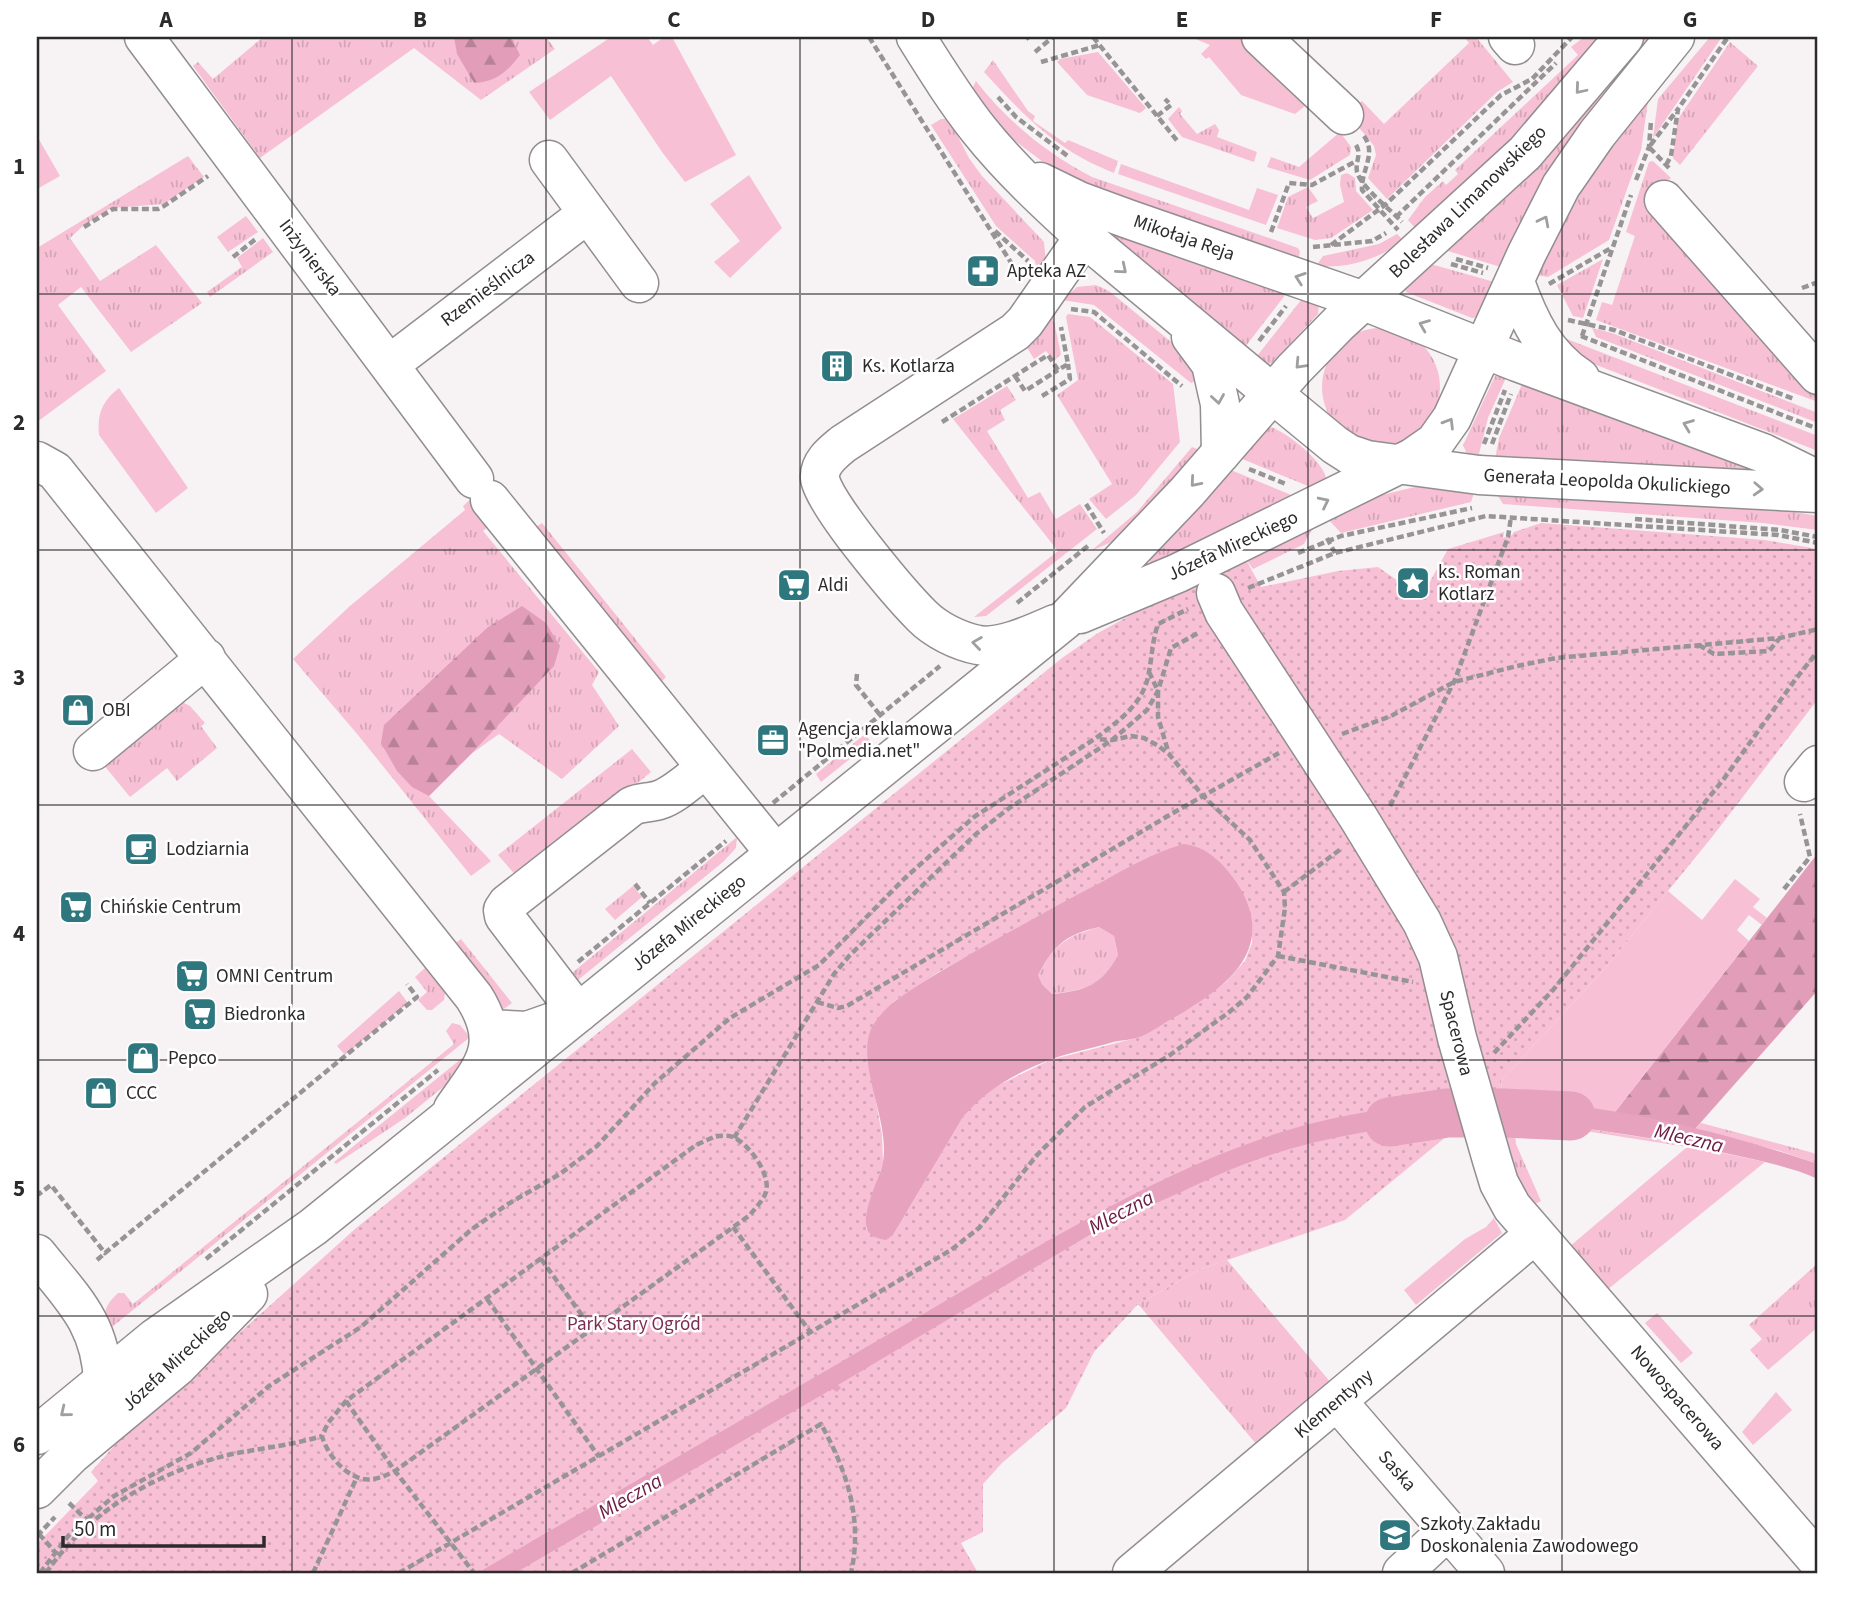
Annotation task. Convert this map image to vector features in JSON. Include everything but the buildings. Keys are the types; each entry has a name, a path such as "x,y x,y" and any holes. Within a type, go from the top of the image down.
{"main road":[{"name":"Inżynierska","path":"144,37 482,490 775,853"},
{"name":"Mikołaja Reja","path":"916,37 958,102 1009,162 1084,237 1273,394"},
{"path":"1261,37 1344,114"},
{"name":"Bolesława Limanowskiego","path":"1273,394 1339,323 1525,153 1624,37"},
{"path":"1675,37 1597,134 1562,186 1527,253 1484,349 1762,453 1818,480"},
{"path":"549,160 639,283"},
{"name":"Mikołaja Reja","path":"1009,162 1029,176 1079,201 1364,301 1484,349"},
{"path":"1665,182 1818,375"},
{"name":"Rzemieślnicza","path":"390,364 587,214"},
{"path":"1065,620 1019,639 982,646 942,631 923,617 887,576 835,509 820,482 820,468 843,444 1015,332 1047,294 1084,237"},
{"path":"1517,279 1524,307 1552,355 1569,371 1619,399"},
{"path":"1160,300 1211,364 1232,459"},
{"name":"Józefa Mireckiego","path":"1065,620 1178,573 1426,450 1444,431 1484,349"},
{"name":"Józefa Mireckiego","path":"37,1435 155,1338 313,1227 1065,620 1178,501 1232,459 1273,394"},
{"name":"Generała Leopolda Okulickiego","path":"1273,394 1349,454 1367,460 1479,475 1818,493"},
{"path":"37,461 55,471 206,658 474,997 486,1016 489,1029 486,1060 446,1119"},
{"name":"Spacerowa","path":"1221,604 1422,922 1438,957 1474,1101 1499,1183 1512,1207 1535,1234"},
{"path":"93,751 206,658"},
{"path":"489,1029 527,1031 578,1013 504,916 503,910 507,904 632,806 666,797 706,768"},
{"name":"Józefa Mireckiego","path":"37,1489 71,1455 177,1367 313,1227"},
{"name":"Klementyny","path":"1132,1573 1535,1234"},
{"name":"Nowospacerowa","path":"1535,1234 1818,1561"},
{"path":"37,1254 88,1319 101,1352 103,1382"},
{"path":"88,1319 122,1335 155,1338"},
{"name":"Saska","path":"1337,1401 1485,1573"},
{"path":"1402,1573 1448,1531"}],"path":[{"path":"869,37 1015,268 1047,294 1094,312 1181,385 1184,394"},
{"path":"1035,52 1053,37"},
{"path":"1093,37 1179,143"},
{"path":"1330,246 1385,205 1501,95 1532,79 1572,37"},
{"path":"1391,221 1531,89 1581,37"},
{"path":"1649,147 1728,37"},
{"path":"1041,62 1100,45"},
{"path":"994,93 1016,117 1061,153 1079,163"},
{"path":"1157,116 1171,106 1165,99"},
{"path":"1665,182 1678,109"},
{"path":"1315,247 1372,241 1404,224 1362,181 1357,172 1359,150 1340,124 1339,116 1344,114"},
{"path":"1270,232 1289,183 1312,185 1359,159"},
{"path":"84,227 113,209 158,209 214,172"},
{"path":"990,227 1031,263 1058,314 1070,379 1042,396"},
{"path":"233,257 258,236"},
{"path":"1451,258 1517,279 1611,248"},
{"path":"1802,288 1818,282"},
{"path":"1255,345 1287,305"},
{"path":"1574,333 1818,429"},
{"path":"942,422 1048,355 1058,370"},
{"path":"1015,376 1025,391 1068,364"},
{"path":"1490,455 1513,388"},
{"path":"1232,459 1291,486"},
{"path":"1086,504 1104,533 1111,527"},
{"path":"1295,554 1341,536 1476,507"},
{"path":"40,1573 114,1496 191,1453 269,1386 361,1327 472,1228 560,1174 597,1146 655,1083 730,1018 819,965 952,834 1096,738 1129,712 1138,701 1148,680 1158,624 1221,604 1335,553 1486,516 1778,535 1818,543"},
{"path":"1284,892 1364,827 1381,822 1454,682 1508,537 1511,517"},
{"path":"1634,519 1780,530 1818,537"},
{"path":"1008,610 1093,541"},
{"path":"734,1138 834,974 850,955 956,851 1008,809 1112,740 1147,710 1158,691 1171,648 1221,604"},
{"path":"817,1002 838,1009 847,1006 1307,737 1343,734 1367,726 1454,682 1556,658 1780,638 1818,629"},
{"path":"1698,645 1714,654 1769,651 1780,638"},
{"path":"554,981 969,643"},
{"path":"1474,1101 1553,990 1723,780 1794,680 1818,651"},
{"path":"1149,672 1158,691 1158,718 1169,754"},
{"path":"857,674 856,685 880,715"},
{"path":"399,1573 967,1239 979,1228 1045,1146 1084,1107 1170,1055 1247,997 1278,956 1285,908 1284,892 1250,840 1203,796 1169,754 1144,738 1096,738"},
{"path":"1784,889 1810,857 1807,785"},
{"path":"635,884 650,903"},
{"path":"1278,956 1445,988"},
{"path":"97,1260 417,997 407,984"},
{"path":"200,1264 446,1064"},
{"path":"716,1136 734,1138 756,1160 767,1183 760,1203 750,1215 394,1471 373,1479 364,1480 357,1477 335,1460 322,1436 328,1423 346,1401 696,1145 716,1136"},
{"path":"37,1191 39,1194 51,1185 105,1253"},
{"path":"733,1227 811,1333"},
{"path":"541,1259 592,1329"},
{"path":"487,1299 599,1457"},
{"path":"346,1401 394,1471 474,1573"},
{"path":"572,1573 821,1424 838,1455 850,1490 855,1521 851,1573"},
{"path":"88,1521 126,1497 176,1472 230,1455 322,1436"},
{"path":"313,1573 357,1477"},
{"path":"57,1553 38,1535 69,1503 88,1521"},
{"path":"46,1573 57,1553"}],"green space":[{"path":"263,37 546,37 555,49 481,100 414,48 260,158 193,66 198,62 213,79"},
{"path":"454,37 511,37 520,55 500,75 489,81 474,83 457,54"},
{"path":"611,37 647,37 653,45 664,37 672,37 736,155 685,182 611,76 550,120 529,92"},
{"path":"1191,37 1240,37 1305,93 1310,102 1295,114 1241,95 1209,57 1206,59 1201,54 1210,45"},
{"path":"1464,37 1476,37 1513,82 1497,92 1387,199 1368,178 1376,155 1374,146 1352,119 1356,106 1362,101 1384,124 1469,43"},
{"path":"1584,37 1600,37 1512,139 1416,229 1408,220 1425,197 1443,181 1446,185 1458,174 1455,170 1578,55 1571,47"},
{"path":"1642,37 1658,37 1504,268 1441,249"},
{"path":"1710,37 1722,37 1653,138 1658,99"},
{"path":"1730,42 1758,66 1680,165 1673,158 1680,116"},
{"path":"1098,52 1146,108 1140,113 1087,95 1057,62 1060,59"},
{"path":"993,60 1028,111 1035,116 1033,121 1065,143 1068,140 1118,161 1114,173 1075,154 1028,118 984,72"},
{"path":"976,81 1015,123 1075,168 1092,177 1298,248 1298,261 1060,175 1005,133 970,93"},
{"path":"1649,94 1641,150 1609,240 1548,277 1535,275 1567,209"},
{"path":"1179,107 1182,111 1180,114 1197,134 1215,124 1219,130 1217,137 1257,152 1254,162 1182,137 1168,119"},
{"path":"941,119 949,119 969,158 982,176 1044,242 1046,262 1039,282 1035,261 996,226 931,125"},
{"path":"1340,132 1351,147 1350,155 1310,180 1267,167 1271,157 1299,167"},
{"path":"37,136 60,176 37,189"},
{"path":"188,156 204,177 164,204 111,208 70,238 100,281 156,245 202,303 131,352 81,287 58,305 106,371 37,422 37,248"},
{"path":"1653,161 1671,178 1650,198 1818,390 1818,402 1596,320 1602,302 1612,305 1635,236 1626,232 1649,162"},
{"path":"1121,164 1249,210 1257,188 1278,195 1266,225 1118,174"},
{"path":"1347,173 1355,178 1356,191 1373,210 1331,238 1315,240 1277,228 1288,197 1308,187 1318,201 1306,207 1313,218 1344,202 1341,175"},
{"path":"749,175 782,228 730,278 714,262 740,241 710,204"},
{"path":"246,216 258,232 228,252 217,237"},
{"path":"1105,230 1289,290 1242,351"},
{"path":"1397,234 1404,241 1373,258 1340,266 1316,266 1323,256 1379,244"},
{"path":"263,238 273,252 210,297 207,292 242,267 237,258"},
{"path":"1603,259 1583,318 1573,316 1557,285"},
{"path":"1427,263 1498,283 1480,317 1472,318 1406,292 1404,286"},
{"path":"1096,285 1109,291 1181,350 1203,377 1191,383 1094,305 1062,300 1077,287"},
{"path":"1305,295 1319,304 1318,314 1272,363 1265,366 1253,361"},
{"path":"1052,313 1061,354 1054,361 1046,351 1034,359 1023,341"},
{"path":"1068,314 1090,317 1173,384 1180,442 1136,495 1106,519 1089,499 1112,484 1057,395 1078,380 1066,317"},
{"path":"1381,328 1403,333 1423,345 1435,365 1440,387 1435,409 1423,429 1403,441 1381,446 1359,441 1339,429 1327,409 1322,387 1327,365 1339,345 1359,333"},
{"path":"1592,328 1612,333 1818,413 1818,423 1596,337"},
{"path":"1559,336 1818,436 1818,451 1586,361"},
{"path":"1509,371 1488,418 1478,458 1467,454 1463,445 1495,376"},
{"path":"1525,377 1763,472 1495,459 1499,438"},
{"path":"1007,386 1016,400 1000,410 1005,420 987,431 1028,498 1040,492 1056,519 1080,504 1097,529 986,616 974,617 1058,551 953,419"},
{"path":"119,388 188,488 156,513 99,435 102,408"},
{"path":"1266,426 1282,432 1310,455 1324,471 1324,483 1313,492 1308,486 1235,456"},
{"path":"1192,447 1200,450 1116,540 1091,551 1137,512"},
{"path":"1226,468 1289,494 1296,500 1154,566 1150,563 1150,556"},
{"path":"1423,485 1476,487 1471,502 1341,533 1326,517 1365,499"},
{"path":"1493,488 1778,509 1818,516 1818,530 1763,523 1503,504"},
{"path":"478,493 497,519 483,531 599,672 592,685 619,726 562,779 499,734 471,754 429,796 491,861 471,876 293,659 350,606 465,510 463,506"},
{"path":"542,523 666,677 661,682 536,527"},
{"name":"Park Stary Ogród","path":"1541,523 1765,540 1818,549 1818,699 1712,837 1607,966 1501,1081 1502,1101 1459,1126 1345,1220 1201,1269 1138,1304 1094,1352 1066,1408 1002,1463 983,1484 983,1532 961,1543 978,1573 37,1573 37,1544 98,1481 91,1472 115,1445 355,1229 1062,658 1098,633 1151,604 1245,558 1261,587 1338,571 1378,567 1411,590 1427,587 1448,549 1504,532 1503,538","holes":["1107,879 1252,926 1252,943 1245,961 1226,982 1195,1005 1140,1037 1050,1060 995,1087 974,1103 893,1235 866,1229 866,1217 883,1163 882,1135 869,1063 871,1029 893,1002 937,973"]},
{"path":"1315,524 1304,544 1253,569 1245,558"},
{"path":"522,606 546,623 560,646 554,666 429,796 412,787 397,771 381,743 384,725 488,627"},
{"path":"180,701 190,706 205,723 201,726 217,748 177,781 167,768 130,797 103,764"},
{"path":"865,734 871,742 821,782 816,774"},
{"path":"632,749 651,772 519,879 498,855"},
{"path":"737,837 736,848 723,862 578,980 567,977"},
{"path":"1818,853 1818,990 1695,1129 1615,1112"},
{"path":"1735,879 1760,899 1753,907 1767,918 1762,925 1749,915 1737,930 1749,941 1615,1112 1557,1104 1502,1101 1501,1081 1607,966 1668,891 1702,920"},
{"path":"633,886 642,897 615,920 605,909"},
{"path":"1099,927 1114,936 1118,955 1106,974 1083,988 1052,994 1042,984 1038,975 1050,956 1069,938"},
{"path":"461,939 512,1003 498,1013 454,944"},
{"path":"425,968 445,993 444,1000 432,1010 427,1010 418,1000 427,992 415,977"},
{"path":"399,991 408,1003 345,1055 337,1046"},
{"path":"452,1023 460,1025 470,1037 112,1327 108,1323 106,1309 118,1293 124,1293 133,1304 454,1044 446,1031"},
{"path":"472,1050 463,1071 405,1118 336,1164 334,1162"},
{"path":"1506,1121 1636,1136 1765,1162 1607,1290 1569,1247 1687,1147 1566,1128 1514,1125 1516,1144 1541,1201 1529,1207 1505,1155 1497,1125 1506,1125"},
{"path":"1701,1123 1810,1152 1818,1155 1818,1164 1780,1151 1695,1129"},
{"path":"1494,1218 1502,1233 1416,1305 1404,1290"},
{"path":"1227,1260 1332,1384 1257,1445 1138,1304 1201,1269"},
{"path":"1818,1263 1818,1327 1768,1370 1750,1350 1762,1339 1749,1325"},
{"path":"1657,1313 1693,1353 1681,1363 1645,1323"},
{"path":"1776,1392 1792,1410 1753,1445 1742,1432"}],"water":[{"path":"1183,844 1200,848 1221,863 1237,883 1248,906 1252,926 1250,945 1242,962 1214,991 1145,1035 1052,1059 1027,1069 992,1090 963,1117 893,1235 886,1240 871,1235 866,1226 866,1218 884,1153 867,1045 871,1029 879,1017 895,1001 948,967 1123,870","holes":["1099,927 1114,936 1118,955 1099,980 1074,991 1052,994 1042,984 1038,975 1062,942"]},
{"path":"1452,1100 1457,1121 1375,1130 1295,1148 1242,1165 1123,1215 838,1385 841,1388 837,1392 832,1389 515,1573 481,1571 1131,1195 1233,1149 1305,1125 1389,1108"},
{"path":"1502,1101 1580,1106 1703,1130 1818,1164 1818,1179 1772,1164 1670,1142 1589,1129 1506,1121"}],"waterway":[{"name":"Mleczna","path":"1389,1122 1447,1113 1571,1116"}],"place":[{"name":"Apteka AZ","path":"983,271"},
{"name":"Ks. Kotlarza","path":"837,366"},
{"name":"ks. Roman Kotlarz","path":"1413,583"},
{"name":"Aldi","path":"794,585"},
{"name":"OBI","path":"78,710"},
{"name":"Agencja reklamowa \"Polmedia.net\"","path":"773,740"},
{"name":"Lodziarnia","path":"141,849"},
{"name":"Chińskie Centrum","path":"76,907"},
{"name":"OMNI Centrum","path":"192,976"},
{"name":"Biedronka","path":"200,1014"},
{"name":"Pepco","path":"143,1058"},
{"name":"CCC","path":"101,1093"},
{"name":"Szkoły Zakładu Doskonalenia Zawodowego","path":"1395,1535"}]}
